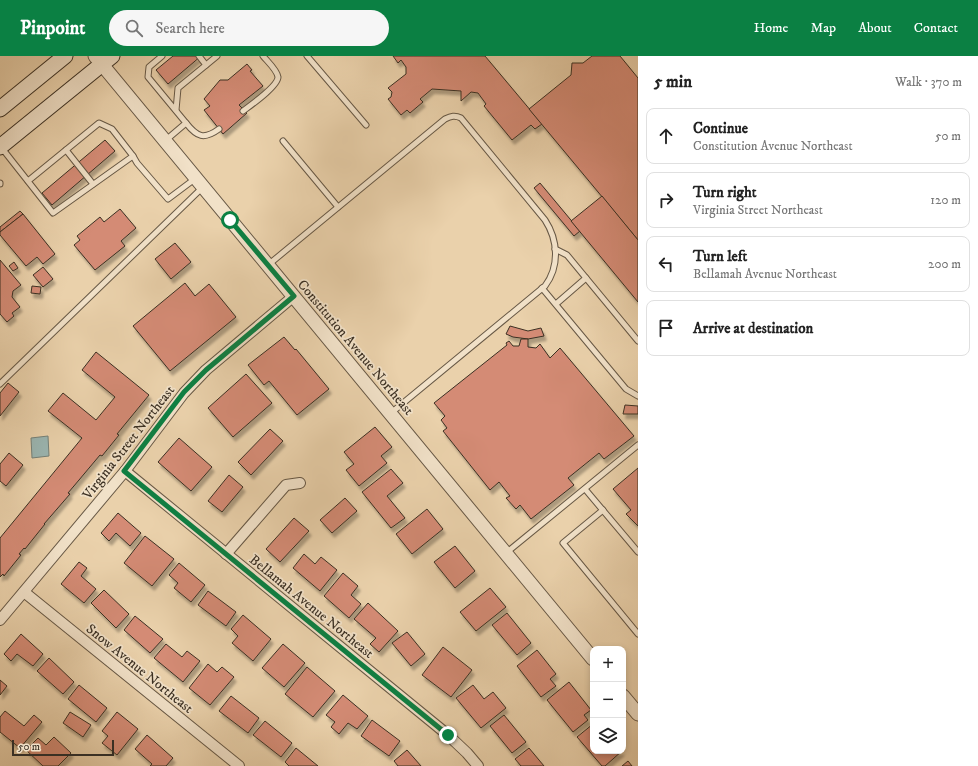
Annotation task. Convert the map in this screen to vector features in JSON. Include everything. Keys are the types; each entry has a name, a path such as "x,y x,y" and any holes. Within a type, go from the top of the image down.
{"main road":[{"path":"0,109 65,56"},
{"path":"0,147 103,59"}],"street":[{"name":"Constitution Avenue Northeast","path":"103,59 165,140 590,655"},
{"name":"Virginia Street Northeast","path":"0,620 124,471 184,392 206,370 294,296"},
{"name":"Bellamah Avenue Northeast","path":"124,471 448,735 478,766"},
{"path":"226,554 286,485 300,483"},
{"name":"Snow Avenue Northeast","path":"24,592 239,766"},
{"path":"626,700 638,714"}],"lane":[{"path":"162,56 149,67 148,77 193,132 204,136 210,135 219,129"},
{"path":"199,56 206,65"},
{"path":"176,110 178,88 217,56"},
{"path":"244,111 276,84 278,77 274,69 263,56"},
{"path":"307,56 366,125"},
{"path":"268,265 445,119 454,116 461,118 545,220 554,238 555,262 552,273 542,288 391,414"},
{"path":"165,140 186,122"},
{"path":"28,181 99,123 112,129 137,163 168,199 200,182"},
{"path":"283,142 338,207"},
{"path":"0,147 53,213 133,156"},
{"path":"66,150 93,184"},
{"path":"0,384 200,182"},
{"path":"555,249 567,255 638,341"},
{"path":"556,304 586,278"},
{"path":"542,288 626,389 638,396"},
{"path":"506,553 638,445"},
{"path":"585,489 638,552"},
{"path":"603,510 563,542 638,634"}],"water":[{"path":"48,436 49,456 32,458 31,438"}],"building":[{"path":"173,56 201,56 168,84 156,70"},
{"path":"393,56 485,56 542,124 535,129 531,125 512,140 484,106 486,104 478,93 471,92 461,101 461,91 432,89 420,99 423,102 410,113 407,110 401,115 388,99 391,97 392,92 388,88 406,74 406,67 401,60 398,63"},
{"path":"592,56 620,56 638,78 638,240 529,109 571,75 572,63 583,63"},
{"path":"247,64 252,70 250,71 263,86 239,105 247,113 223,134 204,110 210,106 204,99 220,80 228,80"},
{"path":"105,140 115,151 52,205 42,193"},
{"path":"540,183 580,231 574,236 534,188"},
{"path":"602,196 638,240 638,302 571,221"},
{"path":"120,209 136,228 121,241 125,246 95,270 74,245 80,240 77,236 100,217 104,222"},
{"path":"20,211 23,214 0,232 0,227"},
{"path":"23,214 55,254 43,264 37,257 26,266 0,235 0,232"},
{"path":"175,243 191,262 171,279 155,259"},
{"path":"0,260 21,285 13,291 12,297 20,307 12,313 14,316 7,322 0,314"},
{"path":"14,262 18,268 13,271 9,266"},
{"path":"43,267 53,279 43,287 33,275"},
{"path":"185,283 195,296 209,284 236,317 170,371 133,326"},
{"path":"32,286 41,287 40,294 31,293"},
{"path":"510,326 528,331 541,328 544,336 528,339 513,337 506,334"},
{"path":"284,337 295,350 296,349 329,389 297,415 269,381 264,385 248,365"},
{"path":"521,339 528,339 528,347 536,348 540,344 550,358 560,348 634,436 604,459 599,453 568,478 574,485 531,519 520,505 516,509 506,498 510,496 499,482 490,490 443,431 447,428 441,420 445,416 434,403 507,345 506,343 509,341 513,346 519,346"},
{"path":"96,352 149,395 117,434 119,435 102,456 100,455 68,493 70,494 25,549 24,548 19,554 21,555 4,576 3,574 0,577 0,538 82,438 48,411 63,393 96,420 115,397 82,370"},
{"path":"246,374 272,403 233,437 208,408"},
{"path":"8,383 19,392 0,416 0,393"},
{"path":"625,405 638,406 638,414 623,414"},
{"path":"375,427 392,447 381,456 387,463 359,486 346,470 354,464 344,452"},
{"path":"270,429 283,441 251,475 238,462"},
{"path":"179,438 212,467 191,491 158,462"},
{"path":"9,453 23,465 6,486 0,481 0,464"},
{"path":"638,468 638,526 626,514 631,510 613,489"},
{"path":"391,469 403,483 387,496 405,518 391,528 362,492"},
{"path":"229,475 243,487 222,512 208,501"},
{"path":"345,498 357,511 332,533 320,520"},
{"path":"427,509 443,529 412,554 396,534"},
{"path":"118,513 141,533 130,546 116,533 109,541 101,533"},
{"path":"294,518 309,531 280,562 266,549"},
{"path":"145,536 174,559 152,586 124,563"},
{"path":"455,546 475,571 455,588 434,562"},
{"path":"304,554 315,564 321,557 337,570 320,591 293,568"},
{"path":"79,562 87,568 81,576 96,589 84,603 61,584"},
{"path":"179,563 205,585 191,602 174,588 178,583 169,575"},
{"path":"343,573 358,586 351,595 361,604 349,618 324,596"},
{"path":"490,588 506,607 476,631 460,612"},
{"path":"104,590 129,614 116,628 91,603"},
{"path":"208,591 236,612 226,626 198,605"},
{"path":"368,603 398,631 379,652 370,644 376,638 354,619"},
{"path":"507,613 531,643 517,655 492,625"},
{"path":"243,615 271,639 253,661 232,643 238,636 231,629"},
{"path":"135,616 163,639 150,653 124,630"},
{"path":"407,632 425,654 411,666 392,643"},
{"path":"21,634 43,654 33,666 17,654 11,661 4,654"},
{"path":"166,644 182,657 187,651 200,661 183,682 154,658"},
{"path":"283,644 305,663 284,687 262,668"},
{"path":"443,647 472,670 451,697 422,675"},
{"path":"537,650 556,674 550,679 556,686 541,697 517,666"},
{"path":"49,658 74,682 63,694 37,671"},
{"path":"208,664 217,672 222,667 234,677 210,705 189,688"},
{"path":"307,667 335,691 313,717 285,694"},
{"path":"0,680 7,686 0,695"},
{"path":"569,682 590,709 590,711 584,715 588,720 573,732 547,700"},
{"path":"79,685 107,708 96,722 68,699"},
{"path":"473,685 484,699 493,692 506,708 481,728 456,698"},
{"path":"343,695 368,716 357,729 348,723 339,734 331,727 335,722 326,715"},
{"path":"231,696 259,718 248,733 219,711"},
{"path":"5,711 24,726 34,715 42,722 20,748 0,732 0,717"},
{"path":"70,712 91,725 83,737 63,723"},
{"path":"117,712 138,729 117,755 102,743 108,736 102,731"},
{"path":"504,715 526,742 512,753 490,726"},
{"path":"372,720 400,741 389,756 361,736"},
{"path":"265,721 292,743 281,757 253,735"},
{"path":"590,726 590,752 577,737"},
{"path":"147,735 173,758 166,766 150,766 152,764 135,749"},
{"path":"54,737 71,753 58,766 43,766 26,750 38,738 46,745"},
{"path":"296,748 318,766 289,766 285,762"},
{"path":"529,748 544,766 521,766 515,759"},
{"path":"407,750 421,766 398,766 394,761"},
{"path":"592,754 619,754 605,766 602,766"},
{"path":"628,761 632,766 622,766"}],"route":[{"path":"230,220 294,296 206,370 184,392 124,471 448,735"}]}
